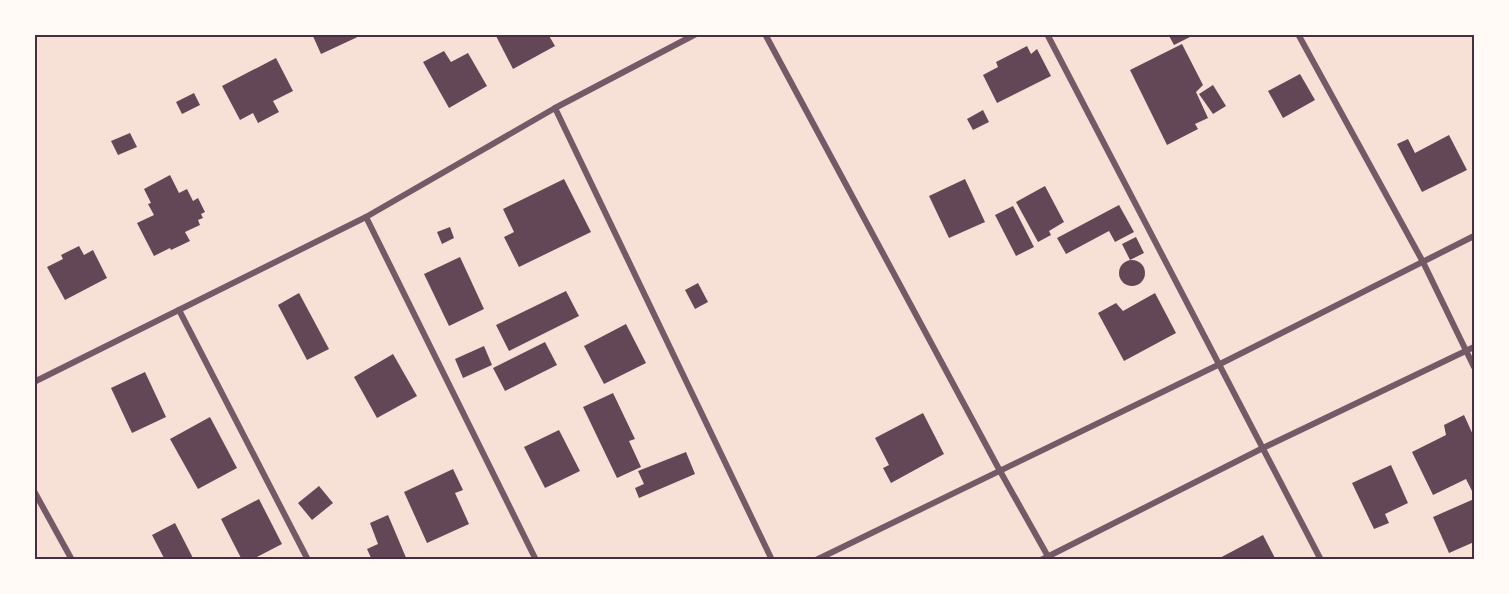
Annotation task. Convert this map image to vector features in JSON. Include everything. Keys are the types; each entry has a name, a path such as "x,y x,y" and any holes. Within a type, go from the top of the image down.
{"street":[{"path":"34,382 366,217 555,108 696,34"},
{"path":"765,34 1049,558"},
{"path":"1047,34 1322,560"},
{"path":"1298,34 1423,262 1474,367"},
{"path":"555,108 772,560"},
{"path":"366,217 536,560"},
{"path":"816,560 1220,364 1474,236"},
{"path":"179,310 308,560"},
{"path":"1041,560 1049,558 1263,448 1474,347"},
{"path":"34,491 72,560"}],"building":[{"path":"312,34 364,34 321,54"},
{"path":"495,34 548,34 555,46 513,69"},
{"path":"1168,34 1196,34 1174,45"},
{"path":"1182,44 1203,85 1196,92 1208,118 1195,124 1198,129 1167,145 1130,70"},
{"path":"1027,46 1031,54 1037,49 1051,76 997,103 983,75 998,67 996,62"},
{"path":"444,51 451,62 468,53 487,86 449,108 423,62"},
{"path":"276,58 293,91 273,101 279,112 258,123 253,113 240,120 222,86"},
{"path":"1300,74 1315,100 1283,118 1268,91"},
{"path":"1213,85 1226,106 1213,114 1199,94"},
{"path":"194,93 200,105 182,114 176,102"},
{"path":"983,110 989,122 973,130 967,119"},
{"path":"130,133 137,147 118,155 111,141"},
{"path":"1449,135 1467,170 1422,192 1397,144 1408,139 1415,153"},
{"path":"170,175 179,193 187,189 193,201 198,198 205,212 201,214 203,218 198,220 200,225 185,232 190,241 154,256 137,223 154,215 144,189"},
{"path":"564,179 591,232 519,267 504,237 514,232 503,209"},
{"path":"965,179 985,222 949,238 929,196"},
{"path":"1045,186 1064,222 1049,231 1051,235 1038,242 1016,202"},
{"path":"1119,205 1134,232 1115,242 1109,231 1066,254 1057,238"},
{"path":"1013,206 1034,247 1016,256 995,215"},
{"path":"450,227 454,238 442,244 437,232"},
{"path":"1136,237 1144,253 1130,260 1122,244"},
{"path":"79,246 84,255 93,250 107,278 65,300 47,267 63,259 61,255"},
{"path":"460,257 484,309 449,326 424,274"},
{"path":"1132,260 1141,264 1145,273 1141,282 1132,286 1123,282 1119,273 1123,264"},
{"path":"698,283 708,302 695,309 685,290"},
{"path":"566,291 579,316 509,351 496,325"},
{"path":"299,293 329,349 307,360 278,305"},
{"path":"1155,293 1176,333 1124,361 1098,313 1116,303 1123,311"},
{"path":"626,324 646,363 604,384 584,346"},
{"path":"545,342 557,365 505,391 493,368"},
{"path":"484,346 492,365 463,378 455,359"},
{"path":"393,354 417,396 377,418 354,377"},
{"path":"145,372 166,417 132,433 111,388"},
{"path":"613,393 635,439 629,441 641,467 617,478 583,407"},
{"path":"923,413 944,454 891,483 883,468 889,465 875,438"},
{"path":"1464,415 1474,437 1474,489 1472,491 1466,479 1433,495 1412,452 1446,435 1444,425"},
{"path":"210,417 237,468 198,489 170,439"},
{"path":"559,430 580,471 545,488 524,447"},
{"path":"686,452 695,474 639,498 635,488 644,484 638,471"},
{"path":"1391,465 1408,503 1385,514 1389,523 1374,529 1352,483"},
{"path":"453,469 463,490 455,493 469,524 427,543 404,492"},
{"path":"319,486 333,503 312,520 298,503"},
{"path":"259,499 282,544 251,560 242,560 221,519"},
{"path":"1474,499 1474,542 1449,553 1433,517"},
{"path":"388,515 407,560 372,560 367,549 378,544 370,523"},
{"path":"175,523 194,560 165,560 152,535"},
{"path":"1263,535 1276,560 1216,560"}]}
